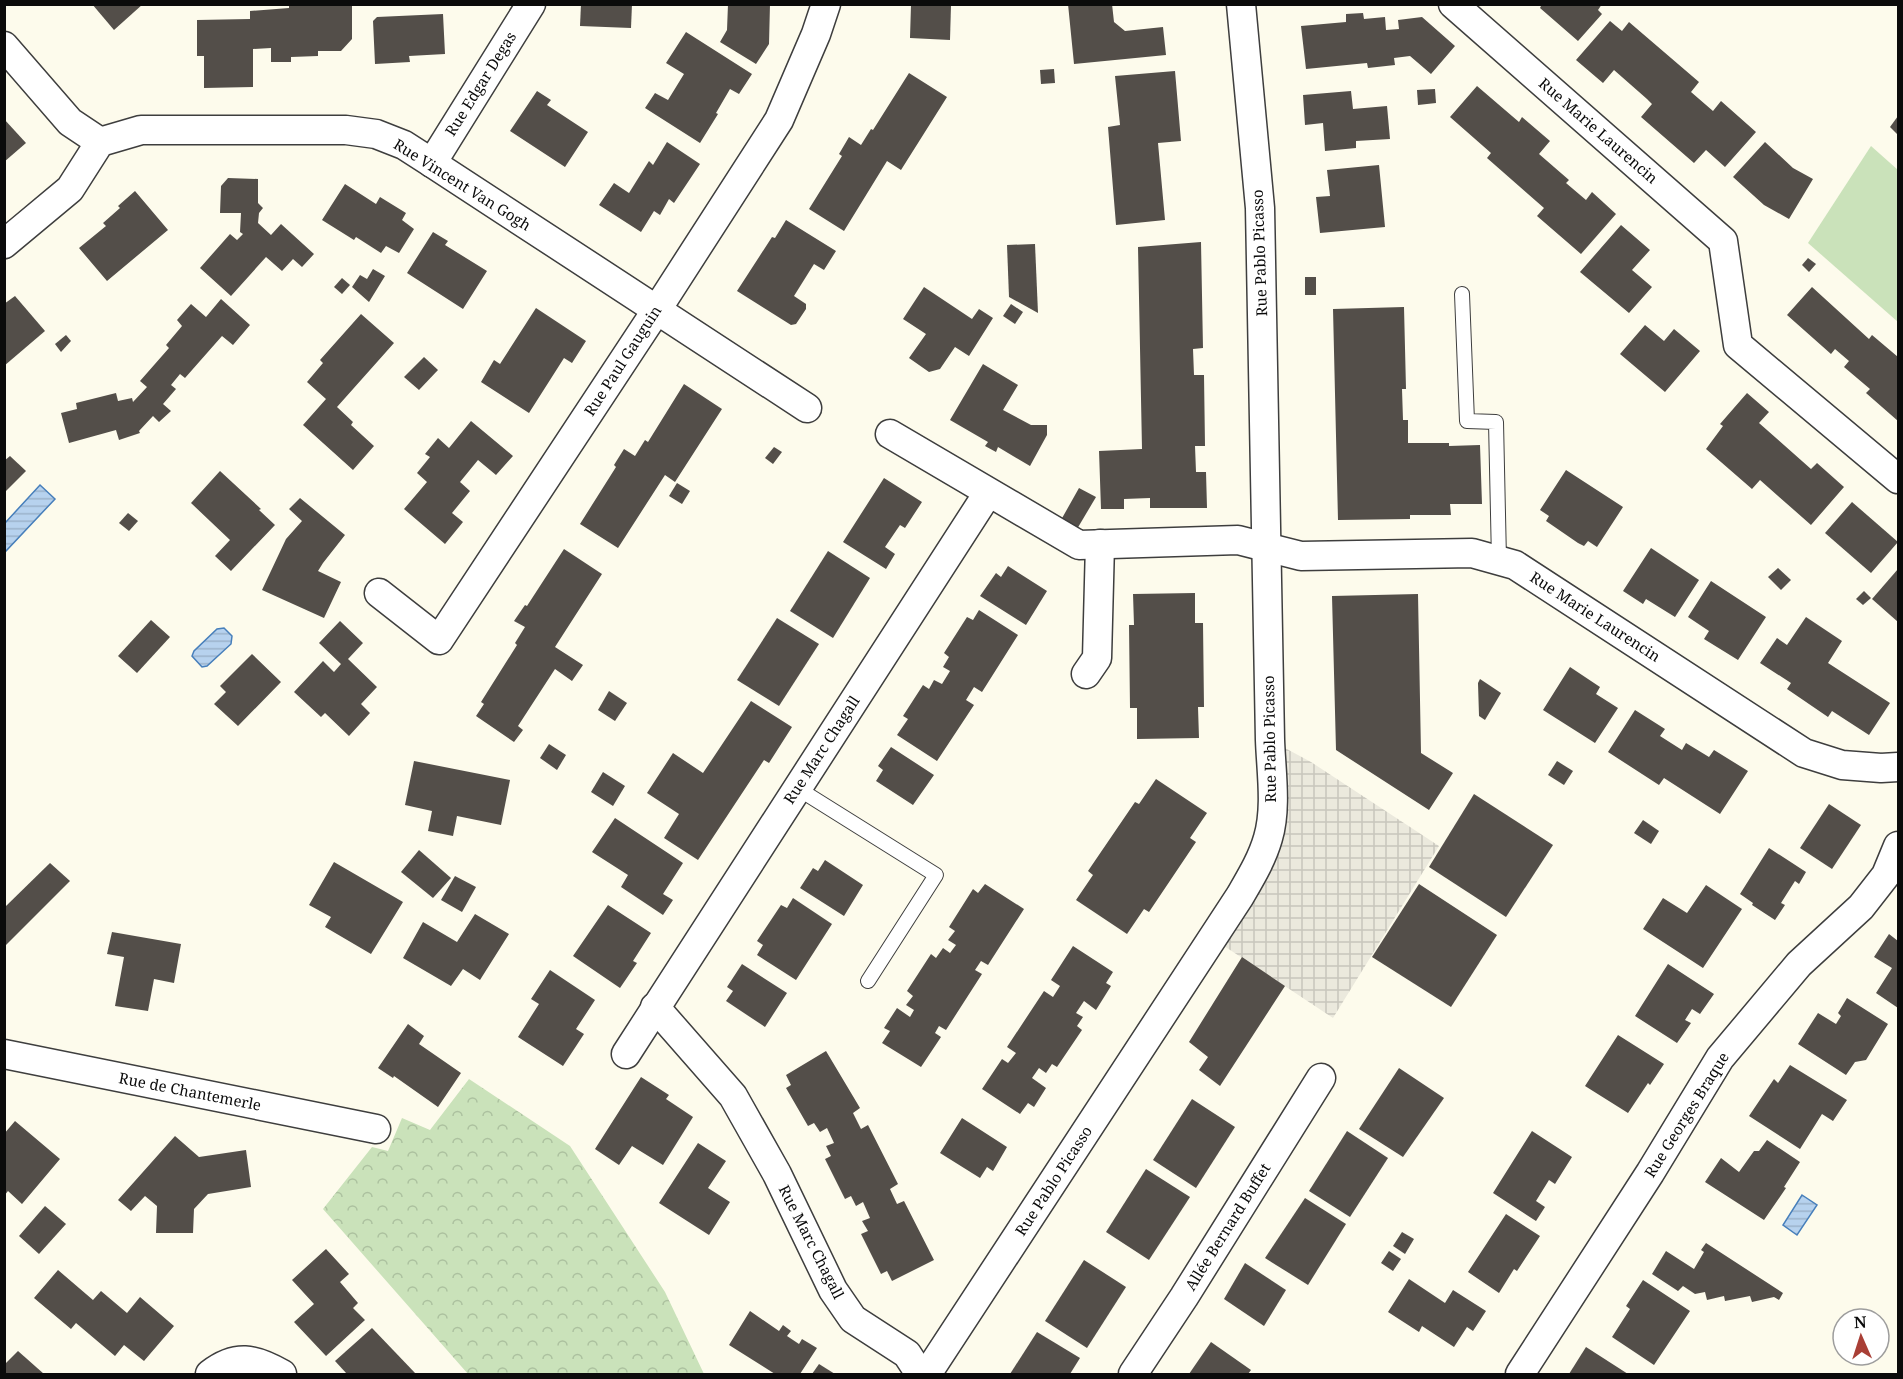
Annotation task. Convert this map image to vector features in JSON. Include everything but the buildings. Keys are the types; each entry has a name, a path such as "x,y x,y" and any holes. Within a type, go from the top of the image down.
{"street":[{"name":"Rue Edgar Degas","path":"432,163 531,4"},
{"name":"Rue Paul Gauguin","path":"379,592 439,640 779,120 816,34 826,4"},
{"name":"Rue Pablo Picasso","path":"927,1374 1255,872 1269,836 1273,799 1260,208 1241,4"},
{"name":"Rue Marie Laurencin","path":"1453,4 1723,241 1738,345 1899,479"},
{"path":"4,46 70,122 100,141 70,189 4,244"},
{"name":"Rue Vincent Van Gogh","path":"100,141 141,130 346,130 376,134 404,145 807,408"},
{"path":"890,434 1078,545 1238,540 1267,547"},
{"name":"Rue Marc Chagall","path":"626,1054 988,493"},
{"path":"1086,674 1097,658 1100,544"},
{"name":"Rue Marie Laurencin","path":"1267,547 1301,555 1472,553 1515,565 1804,753 1842,765 1899,767"},
{"name":"Rue Georges Braque","path":"1520,1374 1650,1173 1720,1058 1799,964 1861,907 1886,875 1899,846"},
{"name":"Rue Marc Chagall","path":"655,1007 733,1096 777,1174 833,1290 853,1319 907,1354 920,1374"},
{"name":"Rue de Chantemerle","path":"4,1054 376,1128"},
{"name":"Allée Bernard Buffet","path":"1133,1374 1190,1288 1321,1078"},
{"path":"210,1374 224,1364 241,1360 264,1363 282,1374"}],"lane":[{"path":"1462,294 1467,421 1496,422 1499,560"},
{"path":"797,788 936,875 868,981"}],"green space":[{"path":"1871,146 1898,170 1898,322 1808,243"},
{"path":"469,1079 570,1146 665,1292 704,1374 468,1374 323,1209 372,1147 388,1151 402,1118 430,1130"}],"shaded area":[{"path":"1270,740 1311,762 1439,846 1333,1018 1212,938 1255,872"}],"water":[{"path":"40,485 55,499 5,552 5,523"},
{"path":"224,628 232,636 231,644 207,666 202,667 192,656 194,651 217,629"},
{"path":"1802,1195 1817,1205 1797,1235 1783,1225"}]}
